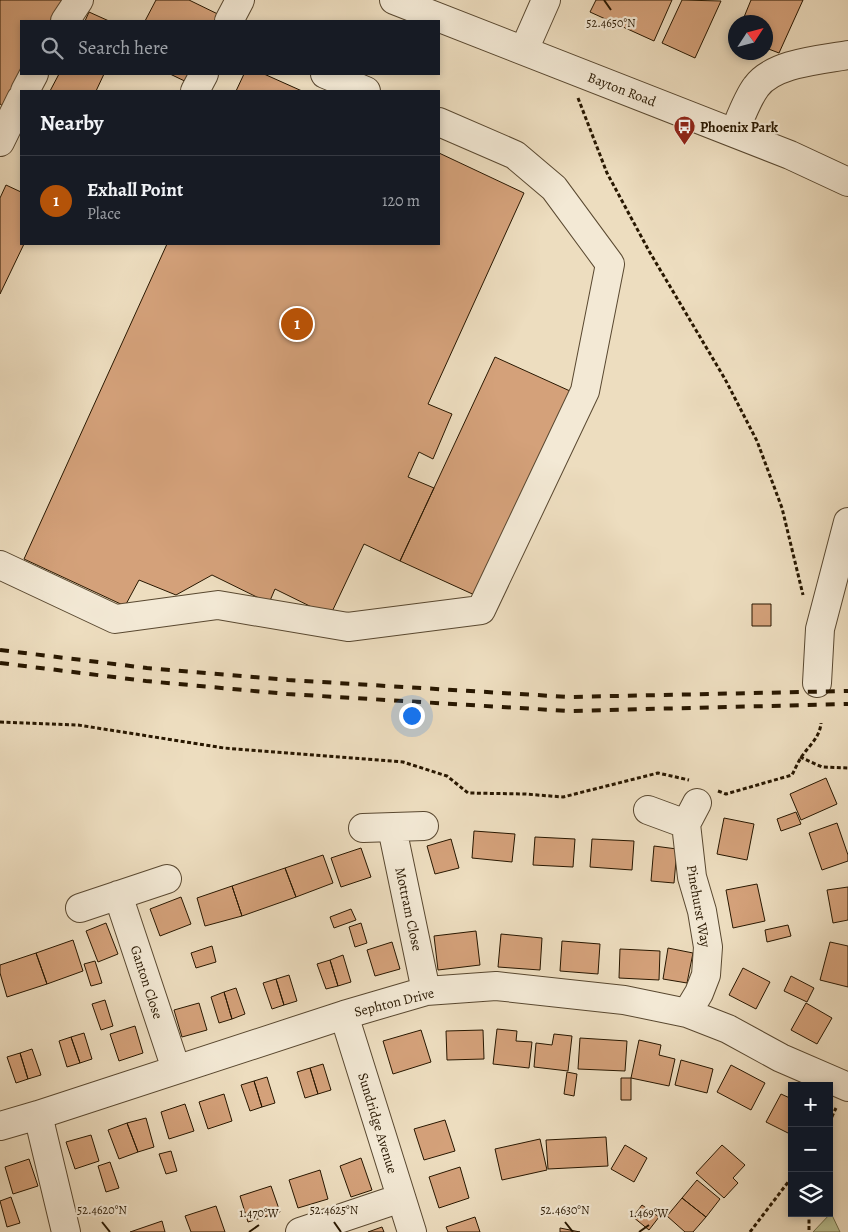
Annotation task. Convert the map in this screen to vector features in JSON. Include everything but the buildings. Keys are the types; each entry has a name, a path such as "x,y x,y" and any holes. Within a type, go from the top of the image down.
{"street":[{"path":"66,20 79,0"},
{"path":"230,20 240,0"},
{"name":"Bayton Road","path":"394,0 734,132 848,182"},
{"path":"524,50 546,0"},
{"path":"734,132 755,88 768,75 807,62 848,56"},
{"path":"26,90 33,75"},
{"path":"196,90 203,75"},
{"path":"327,75 364,90"},
{"path":"0,142 20,101"},
{"path":"0,565 115,619 218,605 348,627 481,610 585,391 610,264 554,188 515,155 440,122"},
{"path":"817,683 820,629 848,522"},
{"path":"648,810 698,799"},
{"name":"Pinehurst Way","path":"687,1013 699,993 706,975 708,947 702,910 692,877 698,799"},
{"path":"363,828 424,826"},
{"name":"Mottram Close","path":"392,828 426,991"},
{"path":"80,908 167,879"},
{"name":"Ganton Close","path":"118,895 176,1069"},
{"name":"Sephton Drive","path":"0,1126 344,1015 426,991 496,986 624,1000 687,1013 728,1029 781,1058 848,1087"},
{"name":"Sundridge Avenue","path":"344,1015 412,1232"},
{"path":"38,1115 66,1232"},
{"path":"300,1232 401,1198"}],"path":[{"path":"578,72 578,101 607,173 649,251 725,379 756,441 782,508 804,597"},
{"path":"0,722 78,725 224,748 403,762 447,776 468,793 563,797 658,773 698,799 726,794 792,775 800,757 813,742 821,724"},
{"path":"800,757 822,768 848,768"},
{"path":"750,1232 788,1182"},
{"path":"809,1217 809,1232"}],"green space":[{"path":"827,1217 833,1217 840,1232 813,1232"}],"railway":[{"path":"0,650 147,668 288,680 569,697 848,691"},
{"path":"0,663 146,681 287,694 569,711 848,704"}],"place":[{"name":"Phoenix Park","path":"684,146"},
{"name":"Exhall Point","path":"297,324"}]}
